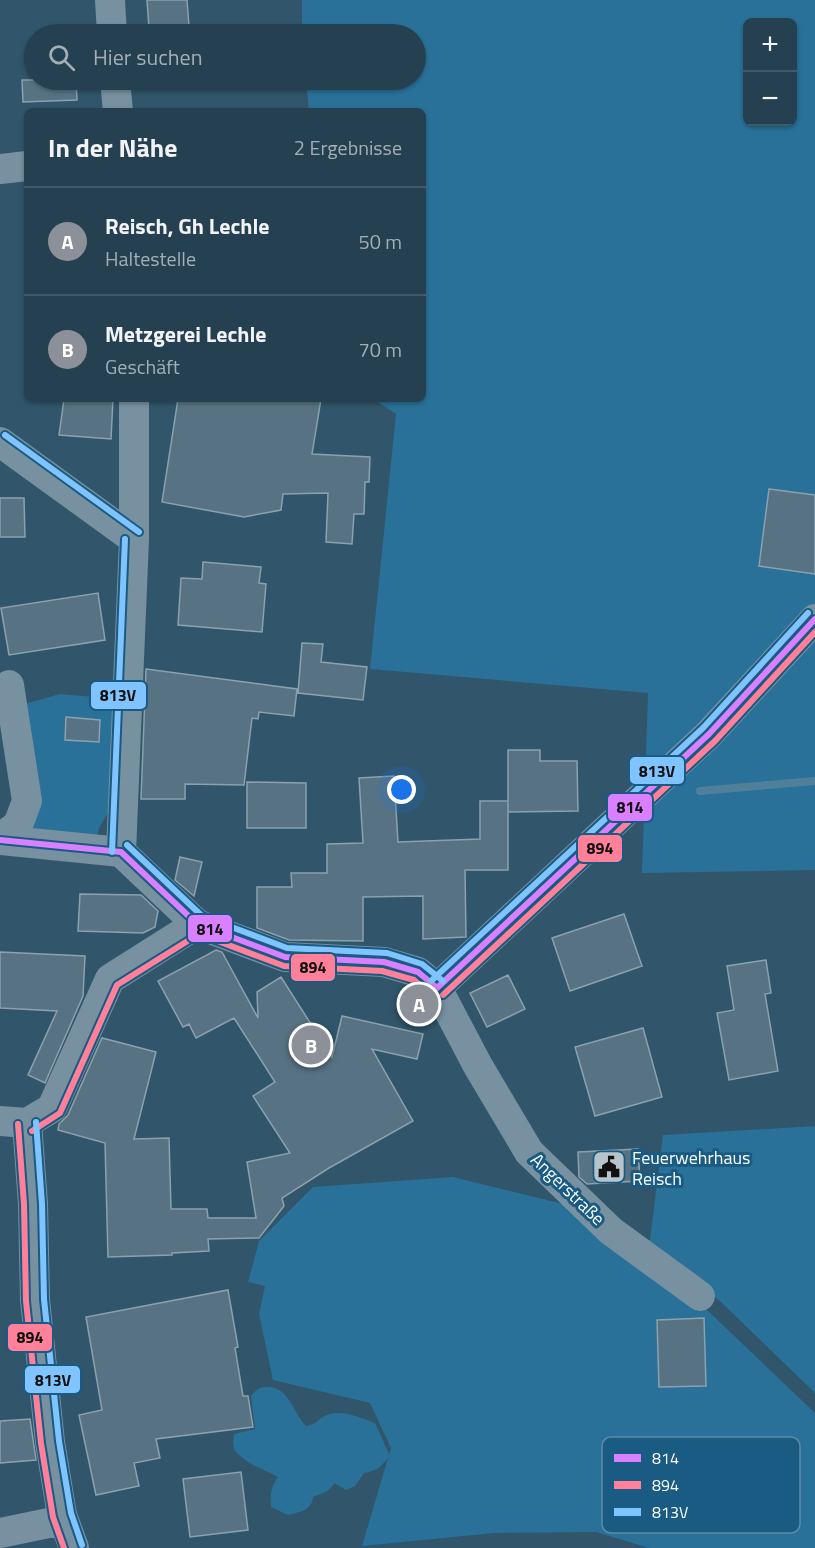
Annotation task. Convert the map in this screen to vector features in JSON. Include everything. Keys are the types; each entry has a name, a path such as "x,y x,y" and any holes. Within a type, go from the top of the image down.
{"street":[{"path":"110,0 111,24"},
{"path":"116,90 118,108"},
{"path":"0,169 24,166"},
{"path":"120,852 134,539 134,402"},
{"path":"0,442 134,539"},
{"path":"0,839 120,852 197,924 285,957 384,962 418,972 437,988 709,734 815,619"},
{"path":"0,839 18,825 27,801 9,685"},
{"path":"74,1548 63,1521 50,1442 35,1300 33,1204 14,1122 52,1108 110,979 197,924"},
{"name":"Angerstraße","path":"437,988 478,1066 529,1152 611,1232 700,1296"},
{"path":"0,1533 63,1521"}],"shaded area":[{"path":"302,0 815,0 815,870 642,873 648,693 370,669 396,414 378,402 426,402 426,108 309,108 307,90 426,90 426,24 302,24"},
{"path":"60,694 117,699 113,805 100,826 95,842 26,834 13,789 3,710"},
{"path":"815,1126 815,1393 721,1302 649,1248 663,1135"},
{"path":"453,1177 592,1211 706,1309 815,1413 815,1548 649,1548 596,1532 494,1533 362,1546 388,1458 378,1468 364,1473 355,1486 346,1490 334,1483 328,1490 313,1497 308,1508 304,1510 288,1515 271,1507 271,1491 278,1477 245,1460 233,1446 234,1434 255,1429 251,1396 258,1389 267,1387 281,1391 306,1426 333,1413 352,1415 375,1423 389,1454 391,1448 370,1403 273,1380 259,1314 265,1286 248,1282 259,1241 313,1187"}],"building":[{"path":"147,0 187,0 189,24 149,24"},
{"path":"22,80 24,80 24,90 76,90 77,100 23,102"},
{"path":"64,402 113,402 111,439 59,435"},
{"path":"178,402 321,402 312,454 370,457 369,482 365,482 364,514 354,514 352,544 326,542 328,493 283,494 281,510 244,517 162,502"},
{"path":"769,489 815,495 815,574 759,566"},
{"path":"0,498 24,498 25,537 0,537"},
{"path":"203,562 261,567 259,583 266,584 262,632 178,625 181,578 202,579"},
{"path":"98,593 105,640 9,655 1,608"},
{"path":"302,643 323,644 321,662 367,667 363,700 298,693"},
{"path":"146,669 297,689 294,716 259,712 258,719 252,718 244,785 185,784 185,799 141,799"},
{"path":"66,717 100,720 99,742 65,740"},
{"path":"508,750 540,750 540,761 577,761 578,811 508,812"},
{"path":"394,776 398,842 480,839 480,801 508,801 508,870 465,870 466,937 423,939 423,896 363,897 363,941 289,940 257,928 257,887 292,887 291,873 327,873 327,844 363,843 359,778"},
{"path":"247,782 306,783 306,828 247,828"},
{"path":"180,857 202,862 194,896 175,880"},
{"path":"80,894 141,895 158,911 155,927 143,933 78,931"},
{"path":"624,914 642,966 570,991 552,938"},
{"path":"216,950 222,952 258,1018 257,992 281,977 332,1057 342,1016 423,1034 417,1059 372,1049 413,1121 329,1168 282,1198 284,1206 259,1238 208,1239 209,1251 108,1257 105,1143 58,1130 59,1124 68,1115 102,1038 156,1052 134,1139 169,1138 171,1209 207,1209 208,1218 256,1218 247,1162 290,1153 253,1096 275,1082 234,1018 196,1038 189,1024 183,1027 158,981"},
{"path":"0,952 85,956 83,996 45,1083 28,1075 57,1011 0,1008"},
{"path":"766,960 771,993 765,994 778,1071 729,1080 717,1013 734,1010 727,966"},
{"path":"508,975 525,1009 487,1027 470,993"},
{"path":"643,1028 662,1097 595,1116 575,1047"},
{"name":"Feuerwehrhaus Reisch","path":"638,1149 640,1181 587,1184 579,1177 578,1152"},
{"path":"228,1290 238,1347 235,1348 243,1396 248,1396 253,1427 156,1439 160,1458 134,1463 139,1486 96,1495 79,1415 102,1410 86,1317"},
{"path":"704,1318 706,1386 659,1387 657,1320"},
{"path":"30,1419 36,1460 0,1463 0,1421"},
{"path":"241,1472 248,1530 190,1537 183,1479"}],"waterway":[{"path":"700,791 815,781"}],"transit line":[{"name":"813V","path":"5,435 139,532"},
{"name":"813V","path":"112,852 125,539"},
{"name":"813V","path":"431,981 703,728 808,613"},
{"name":"814","path":"437,988 709,734 815,619"},
{"name":"894","path":"443,995 715,741 815,632"},
{"name":"814","path":"0,840 121,852 197,924 285,957 384,962 418,972 437,988"},
{"name":"813V","path":"127,845 202,916 287,948 387,953 422,964 443,981"},
{"name":"894","path":"194,932 284,966 382,971 414,980 431,995"},
{"name":"894","path":"32,1131 60,1113 117,985 202,932"},
{"name":"813V","path":"36,1122 42,1204 44,1299 59,1441 71,1513 82,1545"},
{"name":"894","path":"18,1124 24,1204 26,1301 41,1443 53,1517 64,1548"}],"place":[{"name":"Reisch, Gh Lechle","path":"419,1004"},
{"name":"Metzgerei Lechle","path":"311,1045"},
{"name":"Feuerwehrhaus Reisch","path":"609,1167"}]}
